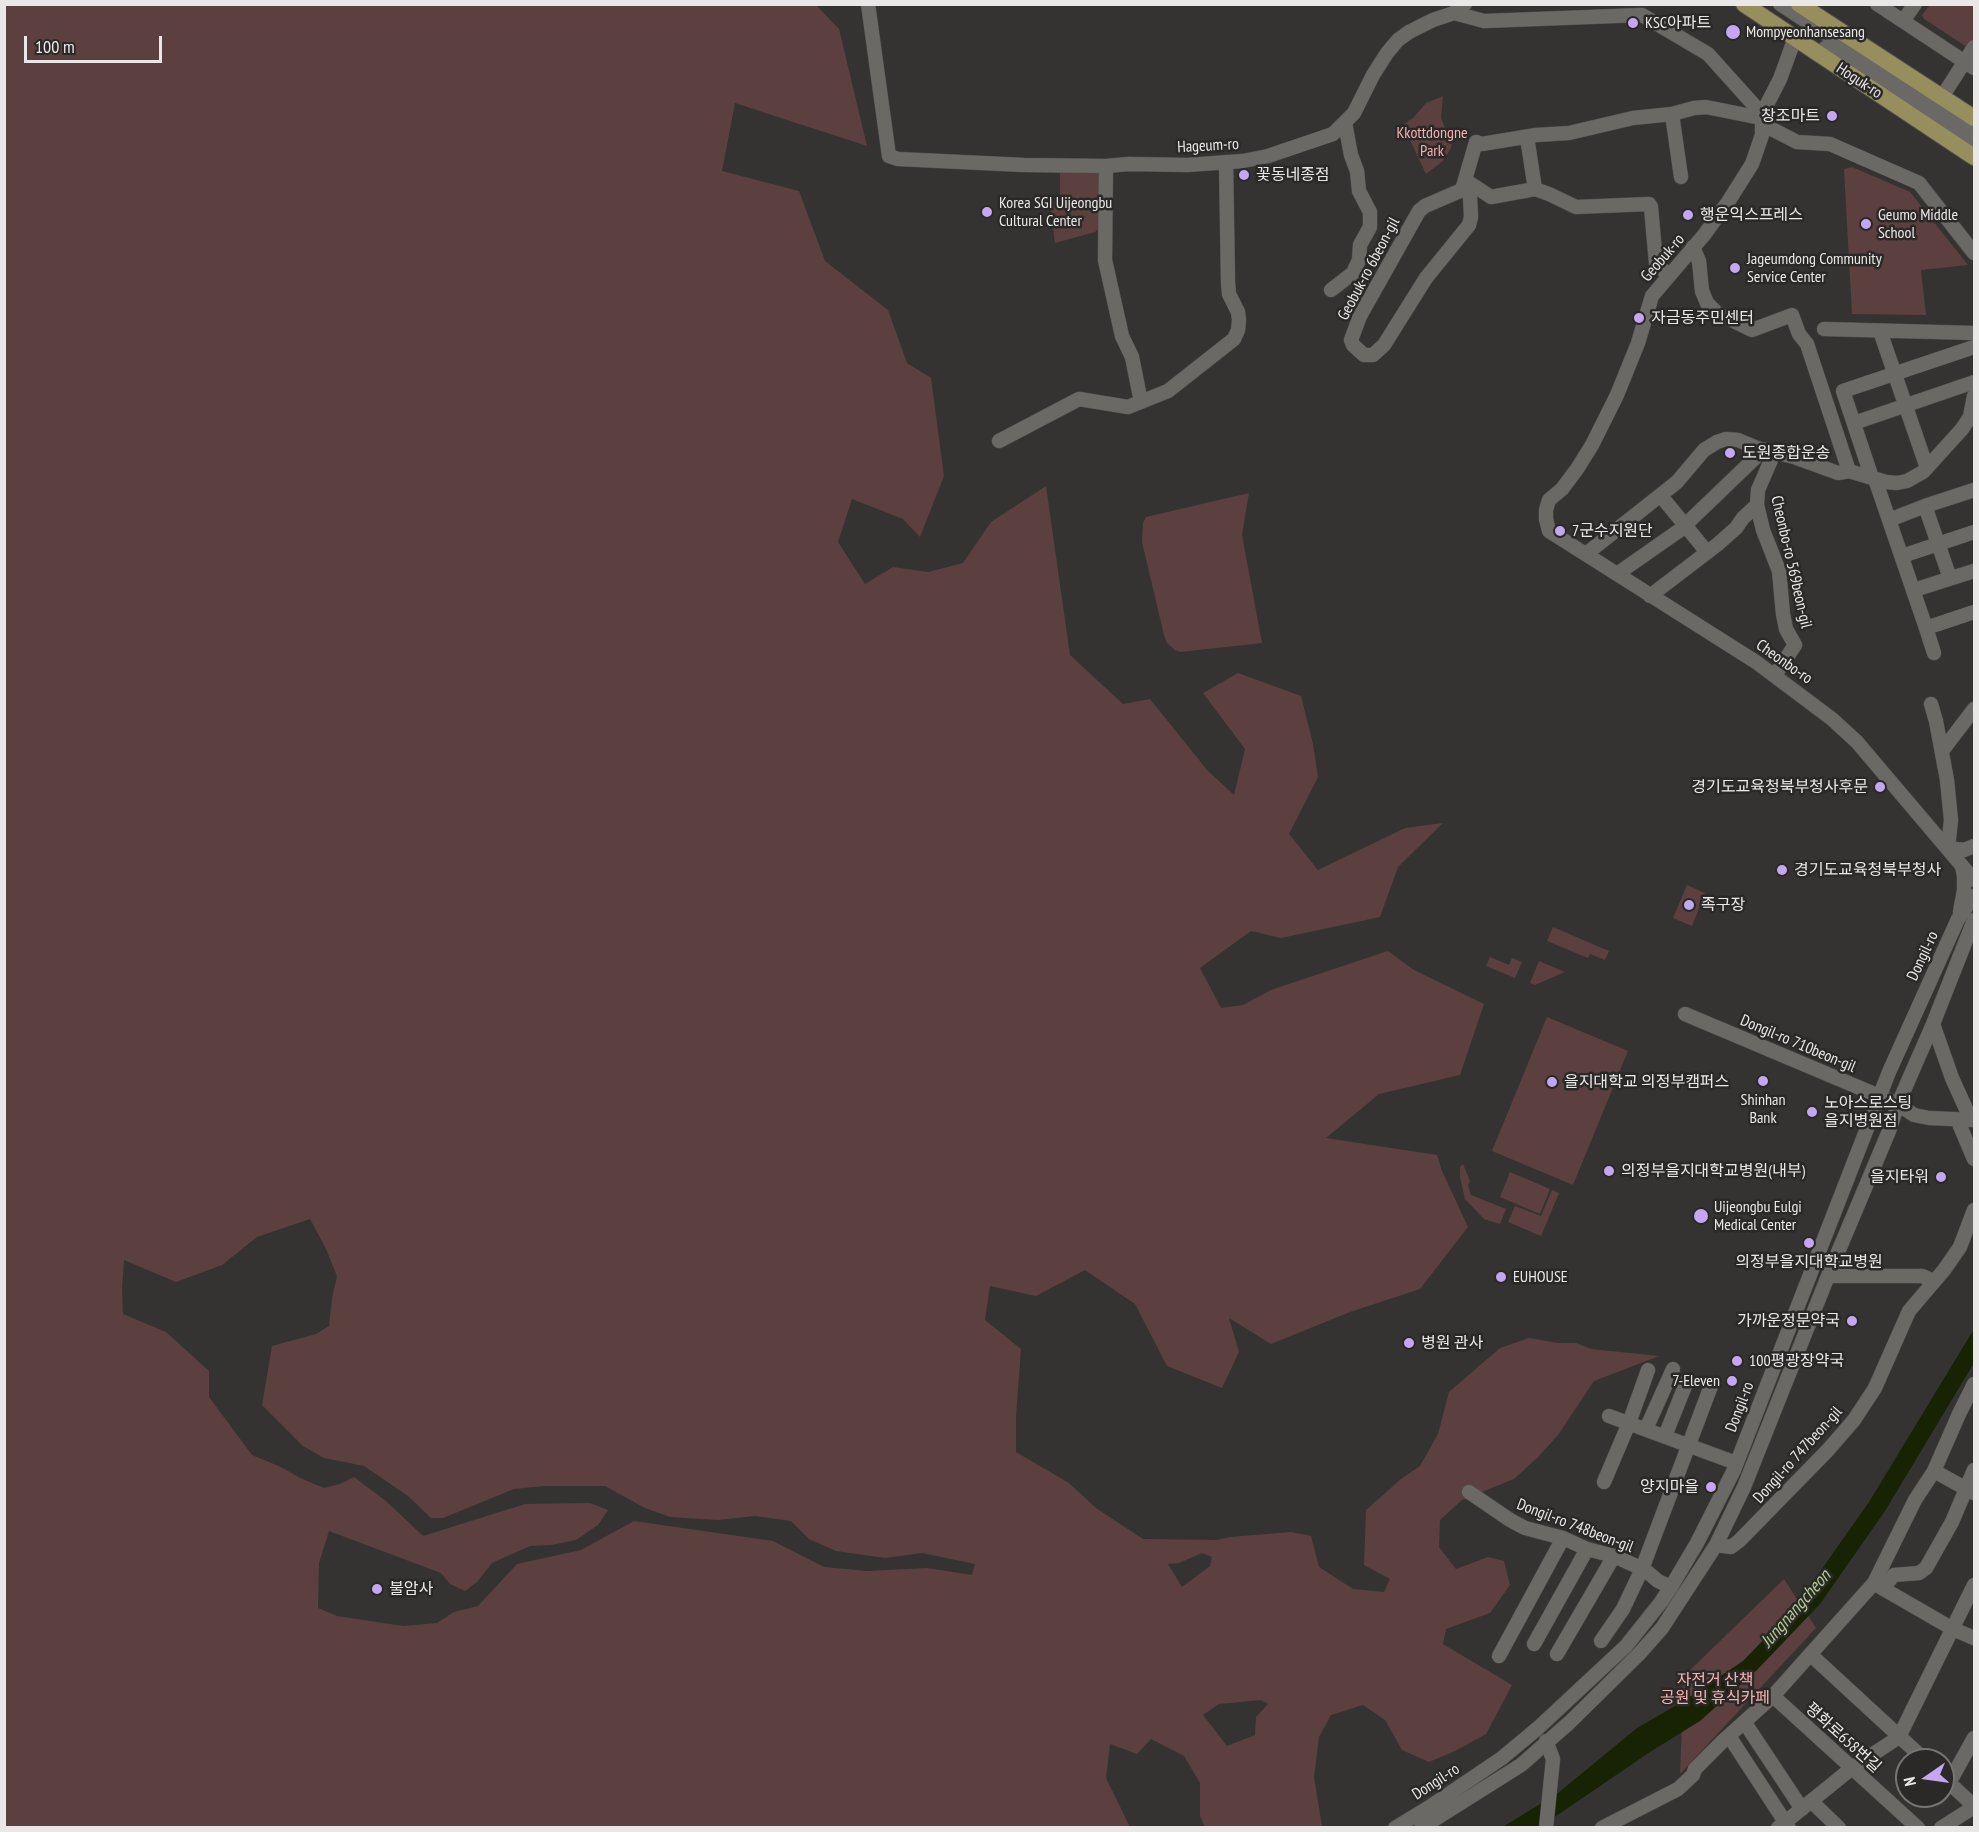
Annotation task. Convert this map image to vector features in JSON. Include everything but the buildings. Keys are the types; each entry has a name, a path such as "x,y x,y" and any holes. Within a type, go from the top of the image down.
{"main road":[{"name":"Hoguk-ro","path":"1744,4 1974,157"},
{"name":"Hoguk-ro","path":"1799,4 1974,118"}],"street":[{"name":"Hageum-ro","path":"868,4 889,156 898,159 1024,165 1106,166 1226,162 1268,156 1333,135 1354,112 1383,60 1398,40 1425,24 1454,13 1465,4"},
{"name":"Hoguk-ro","path":"1758,4 1974,146"},
{"name":"Hoguk-ro","path":"1780,4 1974,132"},
{"path":"1877,4 1970,65"},
{"path":"1903,21 1915,4"},
{"path":"1454,13 1484,21 1632,10 1654,20 1708,54 1762,119 1797,142 1830,144 1919,183 1974,253"},
{"name":"Geobuk-ro","path":"1549,531 1546,510 1549,500 1572,475 1592,445 1617,395 1638,343 1652,296 1694,247 1728,202 1752,164 1762,135 1762,119 1792,46 1798,41"},
{"path":"1942,97 1970,65 1974,47"},
{"path":"1668,275 1656,263 1649,204 1576,207 1535,189 1491,197 1463,185 1476,142 1482,144 1569,133 1633,118 1672,114 1706,107 1762,119"},
{"path":"1672,114 1681,177"},
{"path":"1331,290 1353,273 1359,260 1360,245 1370,227 1370,212 1359,191 1357,171 1344,123"},
{"path":"1527,137 1535,189"},
{"path":"999,441 1079,399 1128,407 1168,391 1234,339 1238,330 1238,312 1229,294 1228,282 1226,162"},
{"path":"1106,166 1106,260 1122,336 1132,357 1141,402"},
{"name":"Geobuk-ro 6beon-gil","path":"1463,185 1470,197 1471,216 1468,225 1426,278 1384,345 1373,356 1364,355 1353,345 1351,339 1360,316 1419,211 1463,185"},
{"path":"1694,247 1699,261 1702,291 1707,303 1717,313 1752,330 1792,315 1799,334 1807,344 1849,471"},
{"path":"1824,329 1974,333"},
{"path":"1880,331 1927,468"},
{"path":"1934,653 1844,391 1974,347"},
{"path":"1854,423 1974,382"},
{"path":"1586,554 1677,482 1709,446 1726,439 1738,440 1838,473 1849,471 1891,483 1907,481 1918,476 1968,430 1974,396"},
{"path":"1617,574 1680,530 1755,458 1760,449"},
{"name":"Cheonbo-ro 569beon-gil","path":"1774,453 1758,490 1757,505 1763,530 1779,571 1786,629 1795,645 1775,675"},
{"path":"1889,520 1974,490"},
{"path":"1661,496 1707,552"},
{"path":"1650,596 1736,528 1757,505"},
{"path":"1925,506 1950,578"},
{"name":"Cheonbo-ro","path":"1549,531 1775,675 1819,708 1857,742 1948,848 1968,867 1974,882"},
{"path":"1902,556 1974,532"},
{"path":"1914,590 1974,571"},
{"path":"1926,628 1974,612"},
{"path":"1931,704 1942,751 1951,820 1948,848 1964,850 1974,846"},
{"path":"1942,751 1974,709"},
{"path":"1958,919 1964,890 1964,876 1968,867"},
{"path":"1958,919 1974,882"},
{"name":"Dongil-ro","path":"1395,1827 1428,1808 1502,1758 1538,1728 1626,1646 1671,1587 1697,1543 1736,1462 1879,1096 1958,919 1974,896"},
{"name":"Dongil-ro","path":"1420,1827 1521,1765 1570,1722 1662,1628 1716,1545 1744,1486 1974,920"},
{"path":"1953,974 1974,937"},
{"name":"Dongil-ro 710beon-gil","path":"1685,1014 1898,1104 1914,1115 1968,1120"},
{"path":"1933,1024 1968,1120 1974,1159"},
{"name":"Dongil-ro 747beon-gil","path":"1716,1545 1731,1547 1739,1541 1828,1450 1854,1420 1875,1388 1909,1311 1944,1270 1960,1247 1974,1210"},
{"path":"1828,1276 1922,1276 1934,1281"},
{"path":"1646,1429 1673,1369"},
{"path":"1604,1482 1648,1370"},
{"path":"1665,1436 1687,1381"},
{"path":"1878,1585 1915,1500 1934,1471 1974,1384"},
{"path":"1601,1641 1623,1609 1642,1569 1711,1386"},
{"path":"1610,1416 1736,1462"},
{"path":"1602,1827 1678,1789 1693,1775 1695,1768 1773,1696 1878,1585 1894,1575 1919,1574 1926,1568 1970,1491 1974,1470"},
{"path":"1934,1471 1970,1491"},
{"name":"Dongil-ro 748beon-gil","path":"1469,1492 1518,1524 1563,1538 1587,1549 1614,1556 1642,1569 1671,1587"},
{"path":"1499,1656 1563,1538"},
{"path":"1534,1644 1587,1549"},
{"path":"1557,1654 1614,1556"},
{"path":"1878,1585 1953,1629 1974,1638"},
{"path":"1729,1736 1784,1826 1852,1768 1899,1737 1974,1585"},
{"path":"1811,1655 1911,1748"},
{"name":"평화로658번길","path":"1773,1696 1918,1827"},
{"path":"1745,1723 1806,1805 1839,1827"},
{"path":"1955,1766 1974,1738"},
{"path":"1546,1742 1553,1759 1546,1827"},
{"path":"1941,1827 1974,1807 1955,1789"}],"green space":[{"path":"5,5 816,5 839,29 867,146 735,103 722,171 799,191 825,261 888,310 907,363 931,378 944,476 920,537 903,519 852,499 838,542 865,584 893,567 928,572 963,563 991,522 1046,486 1070,655 1123,704 1150,699 1208,771 1234,795 1245,749 1203,693 1238,673 1301,696 1313,744 1318,777 1289,834 1318,870 1405,828 1443,823 1398,867 1380,917 1281,938 1251,931 1200,968 1221,1008 1243,1005 1271,990 1388,951 1414,970 1484,1004 1460,1075 1379,1094 1326,1138 1437,1155 1468,1227 1420,1289 1350,1312 1271,1344 1229,1318 1239,1352 1222,1388 1167,1366 1135,1304 1085,1270 1036,1296 990,1286 985,1320 1021,1349 1016,1452 1069,1483 1096,1508 1143,1539 1216,1540 1291,1532 1311,1536 1319,1567 1353,1589 1384,1592 1390,1579 1364,1565 1366,1510 1401,1479 1420,1466 1438,1434 1449,1392 1500,1348 1529,1338 1558,1343 1576,1343 1591,1349 1659,1356 1594,1381 1558,1435 1514,1479 1462,1500 1440,1520 1439,1547 1456,1569 1488,1557 1504,1561 1510,1585 1490,1613 1446,1629 1443,1644 1512,1685 1486,1734 1429,1762 1402,1750 1385,1720 1363,1705 1331,1715 1319,1737 1314,1777 1322,1826 1205,1827 1200,1816 1200,1783 1184,1756 1151,1739 1137,1754 1110,1744 1106,1778 1129,1825 1127,1827 5,1828","holes":["310,1219 337,1276 329,1326 316,1334 272,1346 262,1405 303,1446 324,1458 364,1466 408,1496 431,1518 443,1518 514,1489 544,1486 605,1486 645,1508 670,1517 718,1520 755,1516 791,1521 809,1539 836,1551 885,1558 922,1553 975,1564 972,1575 927,1568 867,1571 824,1567 773,1541 634,1521 581,1550 517,1564 478,1606 454,1612 437,1623 403,1626 337,1616 318,1608 319,1563 329,1531 441,1573 450,1584 465,1591 477,1582 492,1563 530,1546 552,1545 576,1540 598,1525 608,1510 590,1503 525,1504 423,1536 386,1501 354,1477 324,1488 252,1455 209,1397 209,1371 166,1332 123,1314 124,1260 176,1282 222,1265 257,1237","1202,1553 1212,1557 1210,1566 1182,1587 1168,1564 1179,1563","1261,1700 1268,1704 1256,1717 1255,1735 1227,1746 1203,1715 1219,1704"]},
{"path":"1930,5 1974,5 1974,43 1970,49 1924,19 1922,15"},
{"name":"Kkottdongne Park","path":"1443,96 1441,118 1445,128 1453,137 1451,148 1443,161 1426,174 1403,125 1413,118 1426,103"},
{"path":"1852,167 1910,192 1968,265 1921,270 1926,315 1852,314 1844,169"},
{"path":"1060,172 1099,173 1101,226 1095,232 1055,243 1050,202 1060,200"},
{"path":"1249,493 1242,535 1262,643 1180,652 1175,650 1167,643 1164,635 1142,542 1143,523 1146,517"},
{"name":"족구장","path":"1687,885 1705,893 1692,926 1673,918"},
{"path":"1553,927 1609,951 1605,960 1590,954 1588,958 1547,941"},
{"path":"1490,957 1509,965 1512,958 1522,962 1515,978 1486,966"},
{"path":"1539,961 1565,972 1535,985 1530,983"},
{"path":"1547,1017 1628,1051 1573,1185 1492,1151"},
{"path":"1463,1164 1470,1181 1468,1185 1471,1195 1506,1209 1500,1224 1484,1219 1465,1199 1460,1177 1460,1167"},
{"path":"1510,1172 1550,1189 1540,1214 1500,1197"},
{"path":"1552,1190 1559,1193 1541,1236 1508,1222 1515,1206 1541,1216"},
{"name":"자전거 산책 공원 및 휴식카페","path":"1784,1579 1816,1628 1680,1774 1684,1676"}],"water":[{"name":"Jungnangcheon","path":"1974,1329 1974,1363 1885,1511 1820,1604 1757,1670 1700,1721 1540,1827 1501,1828 1558,1793 1637,1728 1682,1702 1743,1661 1795,1607 1869,1502"}],"place":[{"name":"KSC아파트","path":"1633,23"},
{"name":"Mompyeonhansesang","path":"1733,32"},
{"name":"창조마트","path":"1832,116"},
{"name":"꽃동네종점","path":"1244,175"},
{"name":"Korea SGI Uijeongbu Cultural Center","path":"987,212"},
{"name":"행운익스프레스","path":"1688,215"},
{"name":"Geumo Middle School","path":"1866,224"},
{"name":"Jageumdong Community Service Center","path":"1735,268"},
{"name":"자금동주민센터","path":"1639,318"},
{"name":"도원종합운송","path":"1730,453"},
{"name":"7군수지원단","path":"1560,531"},
{"name":"경기도교육청북부청사후문","path":"1880,787"},
{"name":"경기도교육청북부청사","path":"1782,870"},
{"name":"족구장","path":"1689,905"},
{"name":"Shinhan Bank","path":"1763,1081"},
{"name":"을지대학교 의정부캠퍼스","path":"1552,1082"},
{"name":"노아스로스팅 을지병원점","path":"1812,1112"},
{"name":"의정부을지대학교병원(내부)","path":"1609,1171"},
{"name":"을지타워","path":"1941,1177"},
{"name":"Uijeongbu Eulgi Medical Center","path":"1701,1216"},
{"name":"의정부을지대학교병원","path":"1809,1243"},
{"name":"EUHOUSE","path":"1501,1277"},
{"name":"가까운정문약국","path":"1852,1321"},
{"name":"병원 관사","path":"1409,1343"},
{"name":"100평광장약국","path":"1737,1361"},
{"name":"7-Eleven","path":"1732,1381"},
{"name":"양지마을","path":"1711,1487"},
{"name":"불암사","path":"377,1589"}]}
